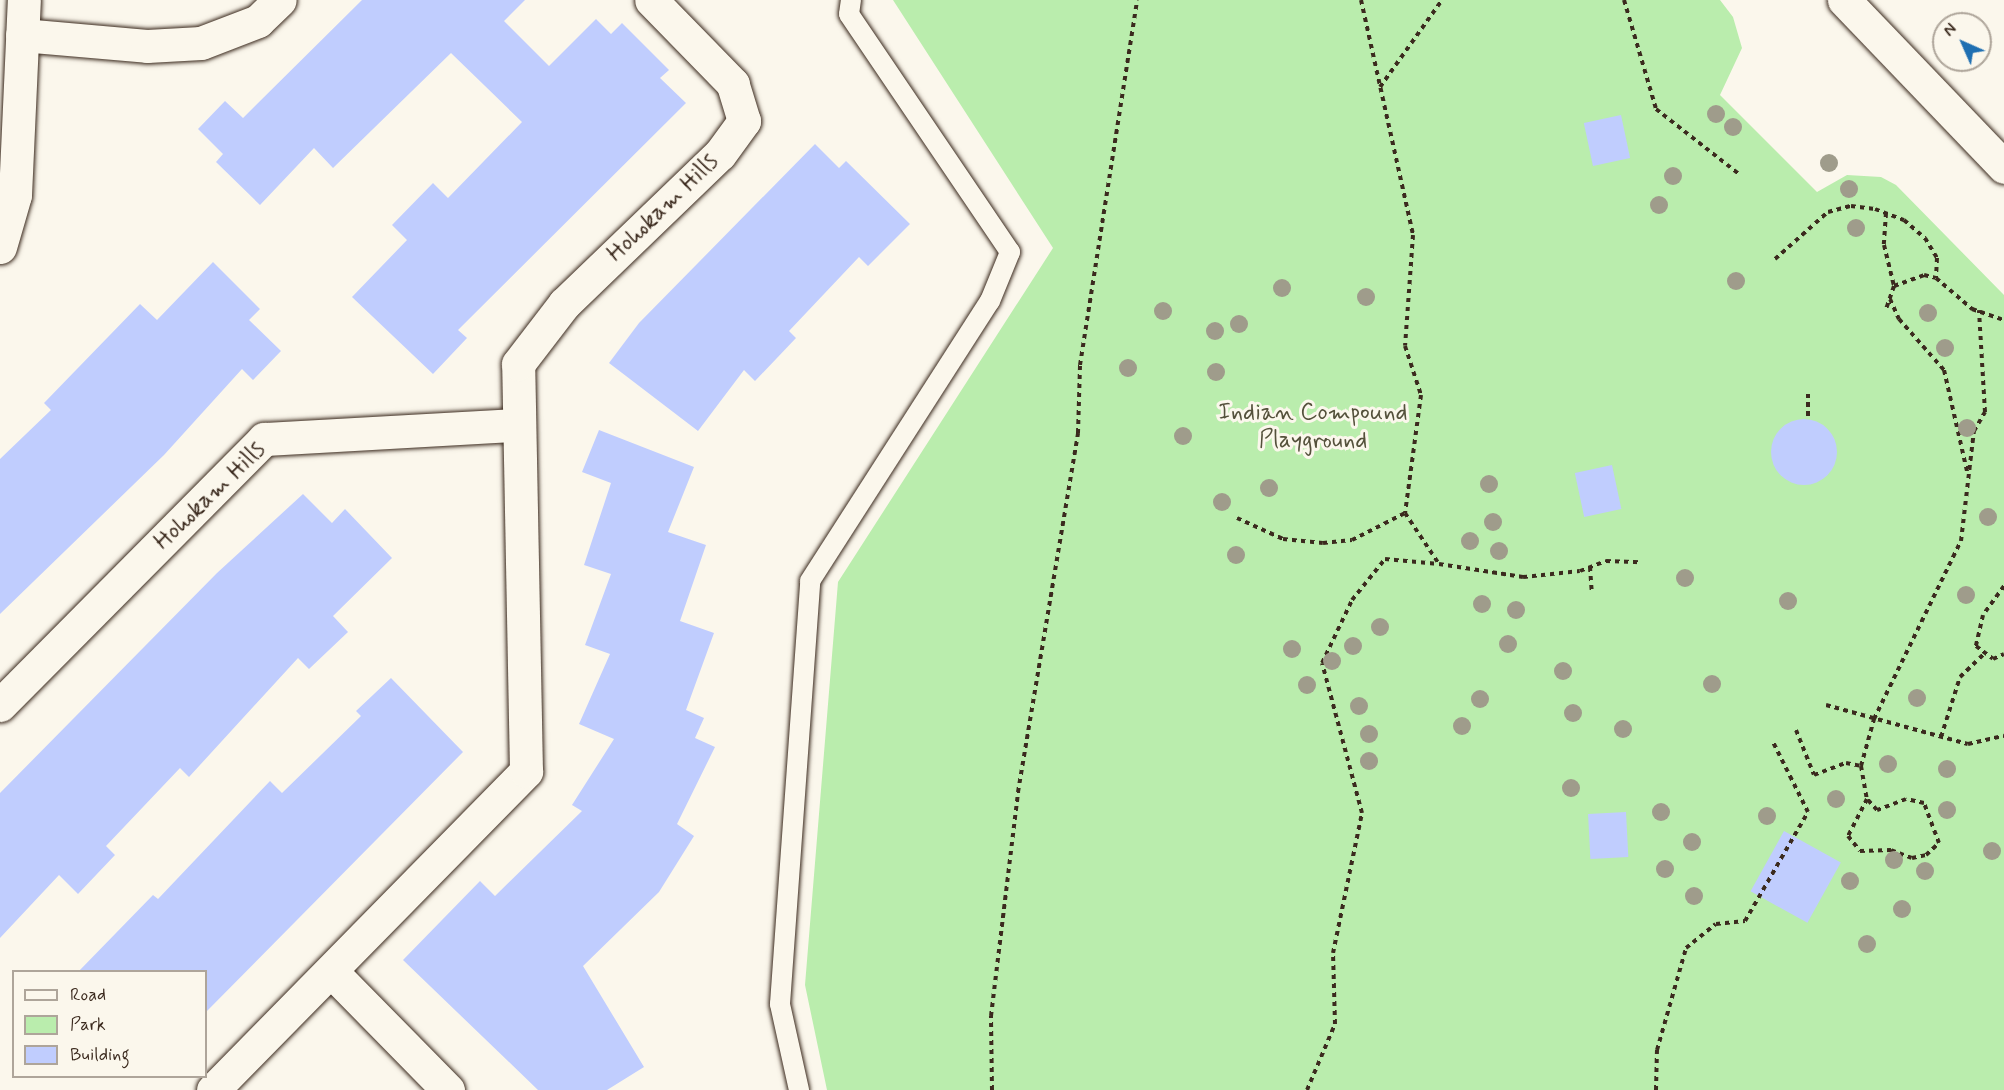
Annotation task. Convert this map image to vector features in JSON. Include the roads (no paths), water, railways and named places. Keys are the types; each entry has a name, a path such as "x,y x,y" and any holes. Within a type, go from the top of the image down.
{"street":[{"path":"0,247 15,195 24,0"},
{"path":"22,35 147,46 201,43 258,21 280,0"},
{"name":"Hohokam Hills","path":"213,1090 526,771 518,364 564,304 720,154 744,121 733,84 651,0"},
{"path":"1844,0 2004,167"},
{"name":"Hohokam Hills","path":"0,705 264,439 518,425"},
{"path":"331,971 448,1090"}],"lane":[{"path":"799,1090 780,1004 810,581 990,301 1010,252 849,14 851,0"}],"park label":[{"name":"Indian Compound Playground","path":"1313,427"}]}
